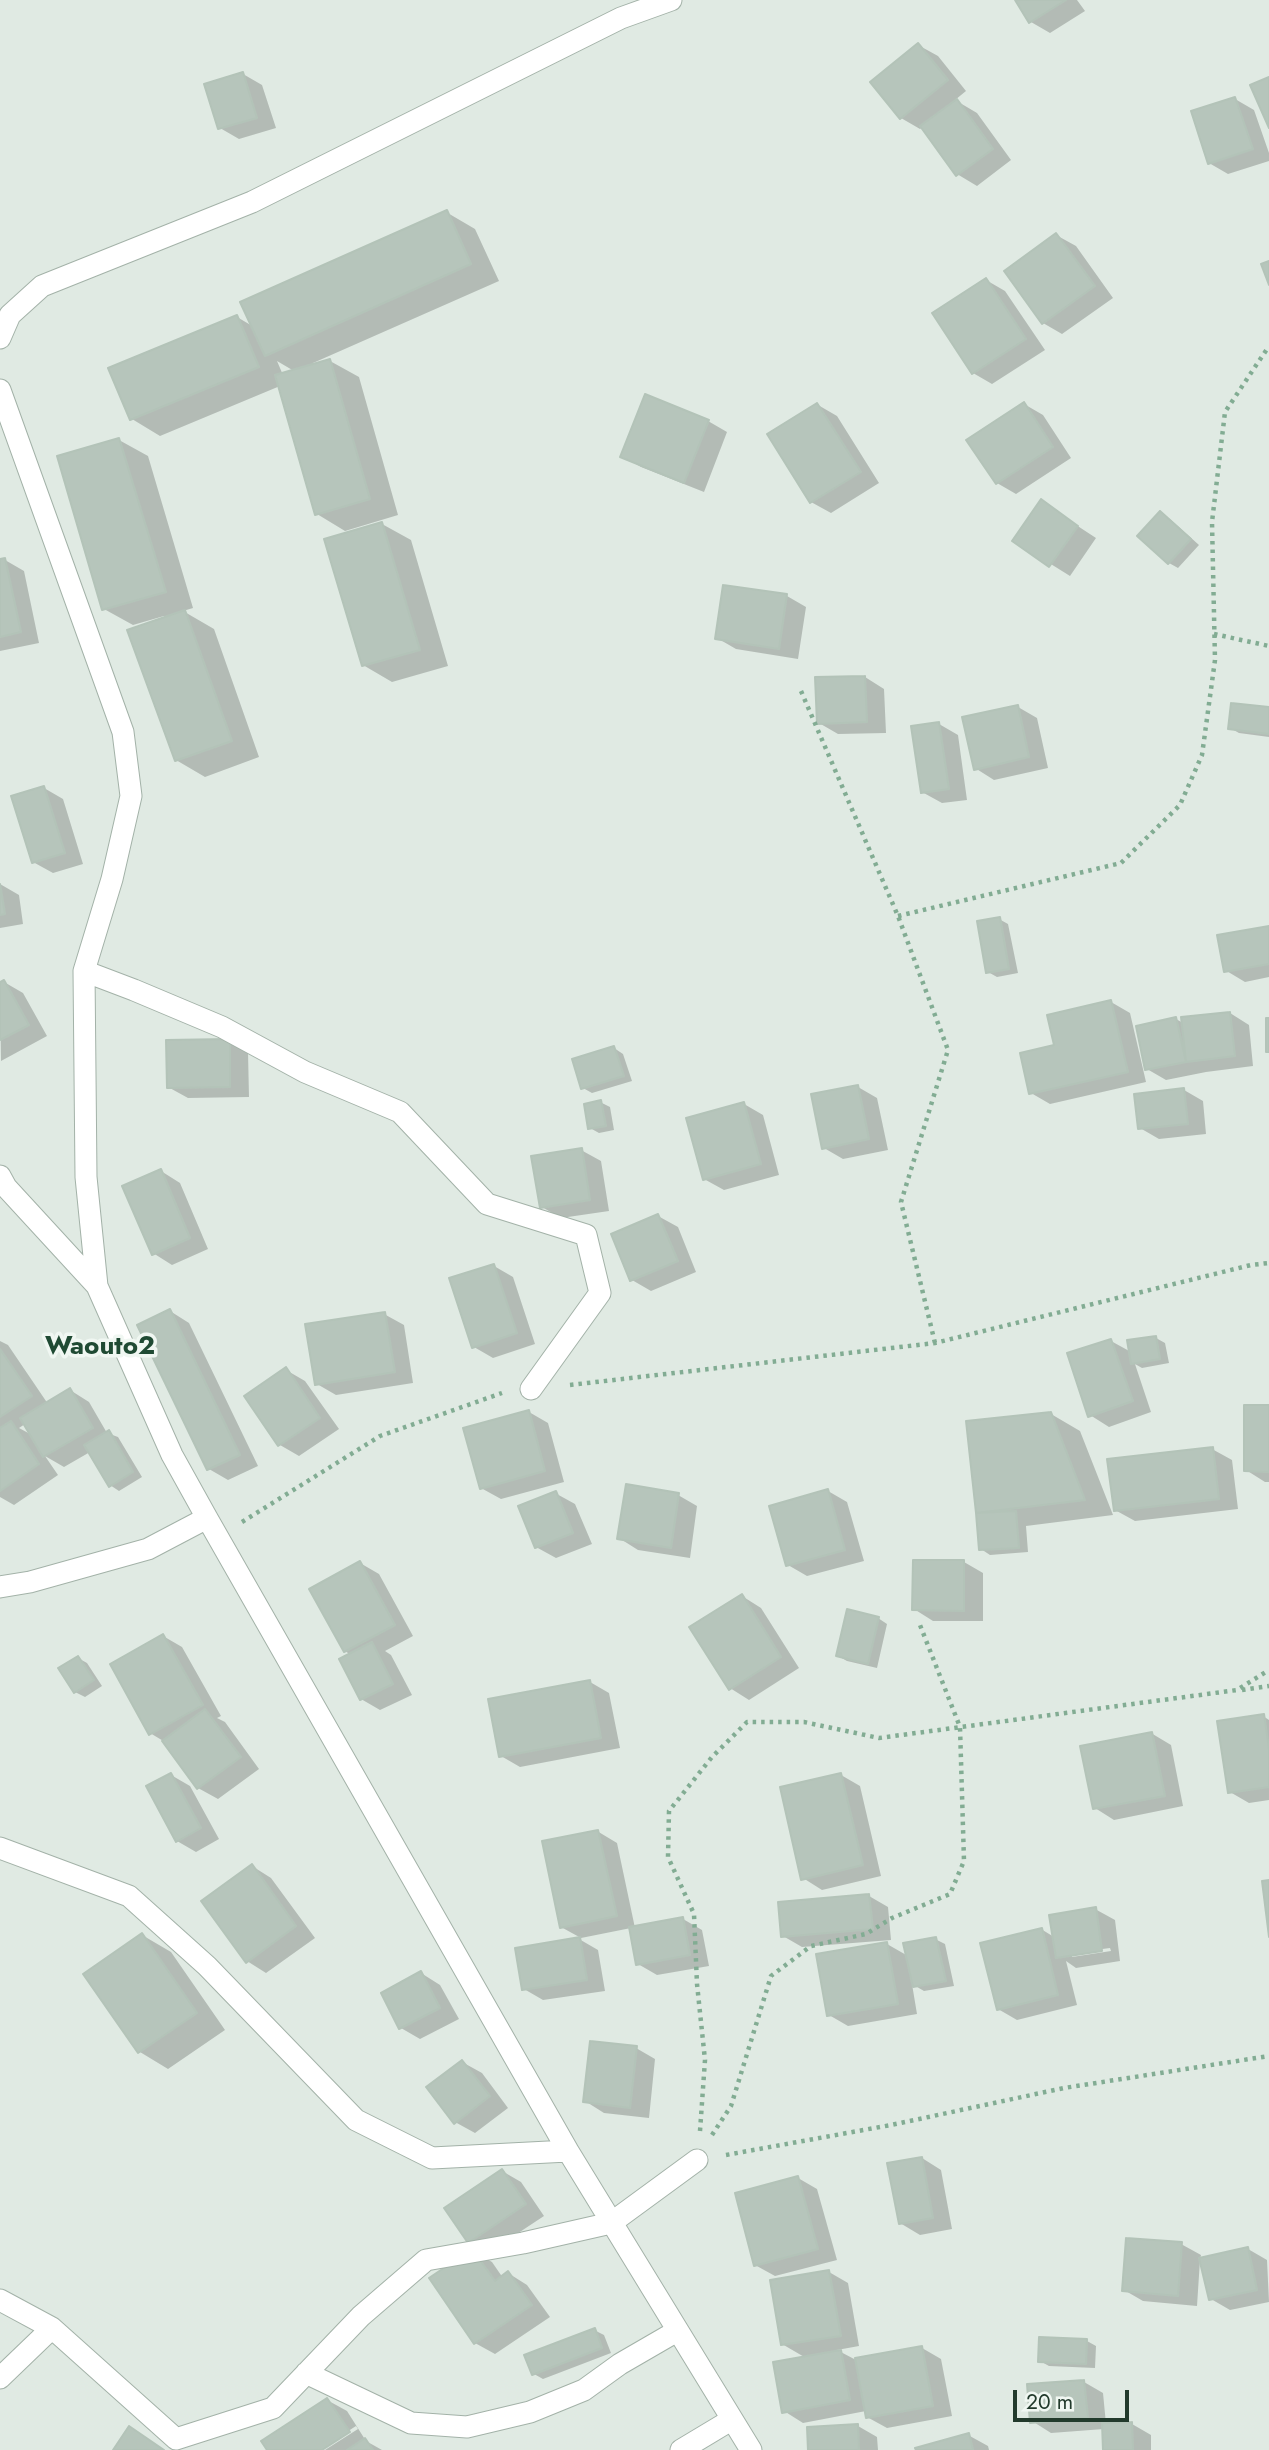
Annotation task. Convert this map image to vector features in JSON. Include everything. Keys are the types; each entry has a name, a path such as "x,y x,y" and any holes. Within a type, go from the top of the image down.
{"street":[{"path":"0,338 5,318 42,286 252,202 621,18 671,0"},
{"path":"0,390 123,732 131,796 112,879 85,971 86,1177 97,1286 172,1455 218,1538 568,2151 751,2450"},
{"path":"85,971 222,1027 305,1072 400,1112 487,1205 586,1235 600,1293 531,1389"},
{"path":"0,1176 6,1187 97,1286"},
{"path":"0,1587 30,1582 148,1549 207,1518"},
{"path":"0,1848 129,1896 207,1966 356,2120 432,2158 568,2151"},
{"path":"0,2301 52,2328 176,2439 273,2408 361,2316 426,2260 523,2243 611,2223 697,2160"},
{"path":"0,2378 52,2328"},
{"path":"306,2373 411,2423 467,2427 530,2412 584,2390 620,2364 677,2332"},
{"path":"681,2450 731,2420"}],"path":[{"path":"898,916 1121,863 1180,805 1202,755 1214,660 1212,522 1225,412 1269,346"},
{"path":"1214,634 1269,646"},
{"path":"801,691 898,916 948,1051 901,1202 935,1343"},
{"path":"218,1538 380,1436 507,1392 935,1343 1251,1265 1269,1263"},
{"path":"697,2160 730,2106 771,1976 811,1946 866,1934 892,1918 950,1894 964,1861 960,1727 920,1625"},
{"path":"1237,1690 1269,1670"},
{"path":"697,2160 705,2060 697,1984 694,1914 668,1857 669,1811 712,1757 747,1722 804,1722 879,1738 1269,1686"},
{"path":"697,2160 891,2125 1064,2088 1269,2056"}],"building":[{"path":"1015,0 1066,0 1029,23"},
{"path":"918,43 948,80 900,119 870,82"},
{"path":"243,72 257,118 218,129 204,84"},
{"path":"1269,77 1269,128 1250,85"},
{"path":"1235,97 1253,149 1208,164 1191,111"},
{"path":"957,99 993,149 956,176 920,126"},
{"path":"447,210 471,264 265,356 240,302"},
{"path":"1056,233 1095,286 1042,324 1004,271"},
{"path":"1269,261 1269,285 1261,264"},
{"path":"986,278 1026,339 972,374 932,313"},
{"path":"237,315 259,367 130,420 108,368"},
{"path":"330,359 370,499 315,515 275,375"},
{"path":"645,394 709,420 684,483 620,457"},
{"path":"1024,402 1053,447 996,484 966,440"},
{"path":"817,403 861,472 810,503 767,434"},
{"path":"119,438 166,592 102,610 57,456"},
{"path":"1041,499 1078,526 1049,567 1012,541"},
{"path":"1160,511 1191,539 1168,564 1137,536"},
{"path":"382,522 420,650 362,666 324,539"},
{"path":"5,558 21,632 0,637 0,559"},
{"path":"723,585 787,594 779,649 715,639"},
{"path":"185,610 232,741 175,761 127,630"},
{"path":"865,676 867,722 817,724 815,677"},
{"path":"1231,703 1269,707 1269,734 1228,729"},
{"path":"1018,705 1029,757 974,770 962,717"},
{"path":"939,722 949,789 921,793 911,726"},
{"path":"44,786 65,853 32,863 11,796"},
{"path":"0,884 5,914 0,915"},
{"path":"1000,917 1009,969 986,973 977,921"},
{"path":"1269,926 1269,964 1224,972 1217,935"},
{"path":"4,980 29,1025 0,1040 0,982"},
{"path":"1111,1000 1128,1072 1029,1094 1020,1053 1054,1045 1047,1015"},
{"path":"1230,1012 1235,1056 1186,1062 1181,1017"},
{"path":"1176,1017 1186,1062 1145,1070 1136,1026"},
{"path":"1266,1018 1269,1018 1269,1052 1266,1052"},
{"path":"230,1039 230,1087 167,1088 166,1040"},
{"path":"614,1046 624,1076 581,1089 572,1059"},
{"path":"858,1085 869,1139 822,1149 811,1094"},
{"path":"1184,1088 1188,1124 1138,1129 1134,1094"},
{"path":"601,1100 606,1126 588,1129 584,1104"},
{"path":"744,1102 761,1164 703,1180 686,1118"},
{"path":"582,1148 590,1200 540,1208 531,1156"},
{"path":"161,1169 190,1238 152,1255 122,1186"},
{"path":"658,1214 678,1261 630,1281 611,1234"},
{"path":"494,1264 517,1333 472,1348 449,1278"},
{"path":"170,1309 240,1455 207,1470 137,1325"},
{"path":"385,1312 395,1372 315,1385 305,1324"},
{"path":"1156,1336 1160,1359 1131,1364 1127,1340"},
{"path":"1111,1339 1133,1401 1088,1417 1067,1353"},
{"path":"0,1349 32,1396 0,1417"},
{"path":"286,1367 320,1418 278,1446 244,1396"},
{"path":"70,1388 93,1428 43,1457 20,1418"},
{"path":"1244,1405 1269,1405 1269,1472 1244,1471"},
{"path":"529,1410 545,1471 480,1489 463,1428"},
{"path":"1051,1412 1085,1500 976,1513 966,1421"},
{"path":"11,1421 39,1464 0,1491 0,1428"},
{"path":"109,1430 133,1472 109,1487 84,1445"},
{"path":"1213,1447 1219,1499 1114,1511 1107,1459"},
{"path":"626,1484 679,1493 671,1548 617,1539"},
{"path":"828,1489 845,1550 786,1566 769,1506"},
{"path":"556,1491 573,1533 535,1548 518,1506"},
{"path":"1016,1511 1019,1548 979,1550 976,1513"},
{"path":"913,1560 964,1560 964,1611 912,1610"},
{"path":"360,1561 395,1625 344,1652 309,1589"},
{"path":"742,1594 781,1657 729,1690 689,1627"},
{"path":"847,1609 879,1617 868,1664 836,1656"},
{"path":"163,1634 203,1705 149,1735 110,1664"},
{"path":"372,1642 393,1684 360,1700 339,1659"},
{"path":"78,1656 94,1680 74,1693 58,1668"},
{"path":"590,1680 601,1738 499,1757 488,1699"},
{"path":"205,1709 241,1757 197,1789 162,1741"},
{"path":"1264,1714 1269,1749 1269,1787 1228,1793 1217,1721"},
{"path":"1152,1732 1165,1796 1093,1809 1080,1746"},
{"path":"171,1773 201,1828 176,1842 146,1786"},
{"path":"841,1773 863,1865 801,1880 780,1787"},
{"path":"598,1830 617,1916 560,1928 542,1841"},
{"path":"252,1864 296,1926 246,1963 201,1901"},
{"path":"1269,1880 1269,1937 1262,1881"},
{"path":"869,1894 873,1929 781,1937 778,1902"},
{"path":"1096,1907 1102,1951 1056,1958 1049,1915"},
{"path":"683,1917 690,1955 636,1965 629,1927"},
{"path":"1042,1928 1058,1995 997,2010 980,1943"},
{"path":"142,1933 197,2013 138,2053 83,1974"},
{"path":"580,1937 587,1980 522,1990 515,1948"},
{"path":"936,1937 946,1981 913,1987 903,1943"},
{"path":"887,1942 898,2004 827,2016 816,1954"},
{"path":"421,1971 440,2008 399,2029 381,1993"},
{"path":"590,2041 637,2046 630,2108 583,2102"},
{"path":"462,2060 490,2096 454,2124 426,2087"},
{"path":"922,2157 933,2218 899,2224 887,2163"},
{"path":"502,2169 526,2204 468,2243 444,2208"},
{"path":"798,2176 818,2249 754,2266 735,2193"},
{"path":"1126,2238 1182,2242 1178,2296 1122,2291"},
{"path":"1248,2247 1257,2290 1209,2300 1199,2258"},
{"path":"472,2249 495,2281 508,2271 532,2305 474,2344 429,2278"},
{"path":"829,2270 841,2336 781,2345 770,2280"},
{"path":"595,2328 602,2348 532,2375 524,2355"},
{"path":"1039,2337 1087,2339 1086,2364 1038,2362"},
{"path":"922,2346 933,2406 866,2418 855,2358"},
{"path":"841,2350 850,2400 782,2413 773,2362"},
{"path":"1084,2380 1088,2418 1030,2423 1027,2384"},
{"path":"327,2398 350,2432 322,2450 267,2450 261,2441"},
{"path":"1132,2422 1133,2450 1103,2450 1102,2423"},
{"path":"858,2424 859,2450 808,2450 807,2427"},
{"path":"129,2426 164,2450 113,2450"},
{"path":"969,2433 973,2450 915,2448"},
{"path":"365,2438 373,2450 347,2450"}],"district":[{"name":"Waouto2","path":"100,1348"}]}
